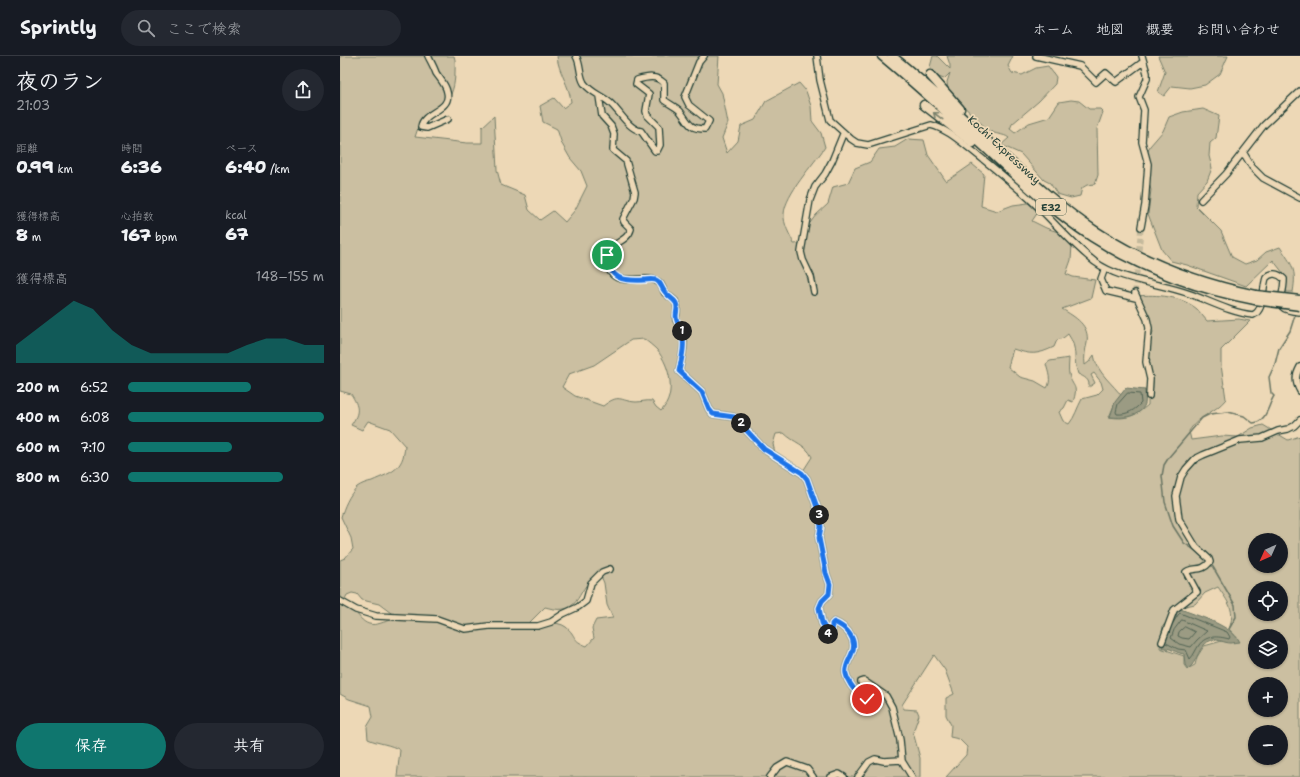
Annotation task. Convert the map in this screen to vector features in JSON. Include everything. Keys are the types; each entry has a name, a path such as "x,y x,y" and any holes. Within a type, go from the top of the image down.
{"highway":[{"name":"Kochi Expressway","path":"882,56 1026,181"},
{"name":"Kochi Expressway","path":"892,56 943,100 1068,220 1092,237 1142,264 1187,283 1212,291 1256,297 1300,306"},
{"path":"930,75 1026,181"},
{"path":"924,105 1026,181"},
{"name":"Kochi Expressway","path":"1256,297 1300,300"}],"street":[{"path":"428,56 447,91 448,98 443,107 422,123 421,127 427,128 448,119"},
{"path":"576,56 580,62 584,82 599,96 608,101 636,130 641,131 655,151 659,149 659,127 647,115 646,105 649,94 636,84 638,80 649,76 660,79 664,83 664,100 681,112 693,128 705,129 708,122 689,105 685,97 699,62 704,56"},
{"path":"818,56 820,80 830,120 843,134 857,143 868,146 931,125 937,127 960,141 1032,201 1094,261 1105,268 1151,284 1188,293 1213,303 1253,315 1256,314 1260,306 1266,278 1271,274 1275,274 1284,280 1281,302 1283,308 1286,311 1300,312"},
{"path":"1036,56 1080,66 1096,82 1106,74 1116,82 1143,59 1147,79 1139,98 1144,110 1142,142 1147,159 1148,177 1146,205 1141,227"},
{"path":"1201,200 1226,174 1264,125 1300,91"},
{"path":"599,96 602,116 611,126 614,134 613,150 626,161 629,167 635,192 634,198 623,219 631,229 629,236 614,245 609,250 607,255 608,263 612,272 622,279 651,279 657,281 661,285 664,292 675,301 677,309 676,320 682,330 684,348 679,371 702,392 709,409 713,414 734,417 764,449 802,473 807,479 819,513 821,527 819,538 826,573 830,584 829,594 822,601 819,608 820,617 829,635 832,634 832,624 834,622 841,625 852,636 855,645 846,674 851,685 865,702 867,699 861,682 864,681 886,696 892,707 896,720 902,760 912,777"},
{"path":"814,292 811,277 801,252 810,200 812,193 832,161 843,134"},
{"path":"1242,152 1252,167 1263,178 1300,198"},
{"path":"1105,268 1101,279 1106,291 1135,295 1147,319 1149,328 1146,362 1150,379 1149,396"},
{"path":"1300,367 1296,374 1300,391"},
{"path":"1162,642 1174,610 1197,592 1186,572 1189,570 1204,569 1209,564 1210,560 1196,547 1179,519 1176,496 1181,478 1186,468 1195,459 1203,455 1240,440 1262,438 1278,431 1288,429 1300,420"},
{"path":"340,601 356,610 376,616 437,619 465,629 489,626 538,626 551,622 586,601 591,583 602,572 610,569"},
{"path":"858,777 869,762 875,759 884,761 902,760"},
{"path":"770,777 777,768 787,762 807,769 813,777"},
{"path":"831,777 839,774 844,777"}],"shaded area":[{"path":"340,56 454,56 454,81 450,96 441,108 420,122 415,137 467,143 482,143 482,127 494,116 497,170 501,185 525,195 529,210 540,220 553,211 565,222 575,210 587,186 581,171 570,158 562,144 557,129 543,122 540,106 554,98 563,108 571,102 569,90 559,68 557,56 719,56 717,84 722,93 728,123 722,138 727,153 738,141 741,126 755,120 766,101 799,83 806,91 811,106 812,121 821,133 825,147 789,197 786,206 784,218 794,244 804,243 807,227 816,215 828,204 833,187 848,183 855,168 870,162 879,149 895,147 908,139 924,140 928,155 946,181 972,164 984,174 981,206 997,211 1013,205 1028,203 1038,212 1032,221 1061,233 1072,245 1071,260 1066,274 1073,277 1095,280 1091,298 1062,309 1072,315 1084,326 1087,337 1085,365 1094,355 1098,368 1123,398 1115,403 1109,417 1121,418 1130,416 1139,412 1148,405 1148,347 1153,332 1148,316 1137,296 1153,295 1184,301 1197,309 1207,321 1239,319 1250,321 1221,350 1221,365 1226,399 1217,408 1197,421 1189,431 1191,440 1222,436 1238,437 1252,428 1263,425 1288,440 1300,436 1300,777 946,777 966,755 967,747 959,739 950,737 951,725 946,715 946,698 954,694 945,670 934,655 902,705 904,709 917,710 919,715 913,732 920,758 920,777 397,777 400,750 368,739 367,727 373,717 371,706 349,699 340,694 340,560 345,558 353,549 351,538 341,517 347,501 357,487 391,472 399,465 404,454 405,446 390,429 368,421 362,430 351,425 357,413 357,406 351,394 340,391","holes":["1068,334 1071,340 1078,374 1088,380 1089,387 1095,383 1091,375 1094,373 1101,382 1103,389 1097,395 1082,399 1069,424 1063,421 1059,412 1064,408 1068,400 1073,402 1075,396 1075,389 1069,372 1069,358 1050,361 1046,364 1049,373 1047,388 1035,381 1020,377 1008,367 1013,349 1029,353 1043,352 1054,347 1057,340","644,339 657,350 665,364 670,380 670,389 669,397 661,411 652,401 636,402 616,399 603,406 575,396 562,387 569,374 594,365 631,340","784,433 803,446 812,457 803,471 775,453 773,444 776,434","601,576 604,583 607,605 613,618 596,620 592,628 594,638 587,646 576,640 569,630 562,625 553,623 528,624 545,607 558,609 567,608 573,604 578,599 586,585 592,580","1218,587 1230,606 1232,617 1229,629 1239,640 1222,641 1204,646 1197,657 1195,665 1187,669 1184,665 1184,656 1160,648 1163,626 1181,607 1195,604 1205,593","352,593 357,594 362,600 379,604 395,616 387,621 369,624 360,618 345,599 347,595"]},
{"path":"933,56 937,56 950,69 947,56 1013,56 1008,66 1012,73 1022,75 1036,68 1048,66 1056,77 1055,84 1039,101 1012,124 1010,129 1015,133 1029,123 1049,117 1059,102 1071,100 1079,101 1089,109 1100,109 1103,112 1097,129 1098,175 1095,184 1087,185 1082,188 1080,196 1071,198 1057,194 1050,183 1044,180 1021,154 1001,145 1009,138 1004,135 993,133 987,129 948,91 947,82 950,73 944,79 936,76 930,67"},
{"path":"1158,56 1228,56 1220,74 1205,85 1190,88 1172,86 1164,96 1158,92 1165,72"},
{"path":"1203,109 1219,116 1216,138 1210,143 1209,156 1212,168 1207,181 1197,192 1196,206 1221,231 1232,257 1245,264 1257,260 1266,252 1280,247 1288,258 1294,272 1293,292 1286,292 1287,278 1273,260 1246,286 1187,265 1171,261 1162,250 1148,214 1151,190 1145,158 1150,146 1163,131 1169,117 1183,112"}],"water":[{"path":"1126,388 1145,390 1145,404 1143,409 1135,415 1110,417 1115,402"},
{"path":"1178,608 1221,625 1229,630 1240,642 1228,643 1212,640 1207,642 1188,669 1185,665 1184,654 1168,648 1162,648 1162,636 1164,631 1168,622"}],"waterway":[{"path":"1199,553 1184,543 1173,526 1165,502 1162,476 1164,465 1202,418 1210,414 1228,412 1244,416 1253,423 1261,420 1274,396 1271,393 1269,377 1275,364 1279,348 1290,331 1295,315"},
{"path":"1210,564 1235,605 1236,617 1229,629"}],"tunnel":[{"path":"1135,293 1141,227"}],"route":[{"path":"607,255 608,263 612,272 617,277 622,279 651,279 657,281 661,285 664,292 675,301 677,305 676,320 682,330 684,348 679,371 702,392 706,403 713,414 734,417 764,449 802,473 807,479 819,513 821,524 819,538 826,573 830,584 829,594 822,601 819,608 820,617 829,635 832,634 832,624 834,622 841,625 852,636 855,645 848,662 846,674 851,685 865,702 867,699"}]}
